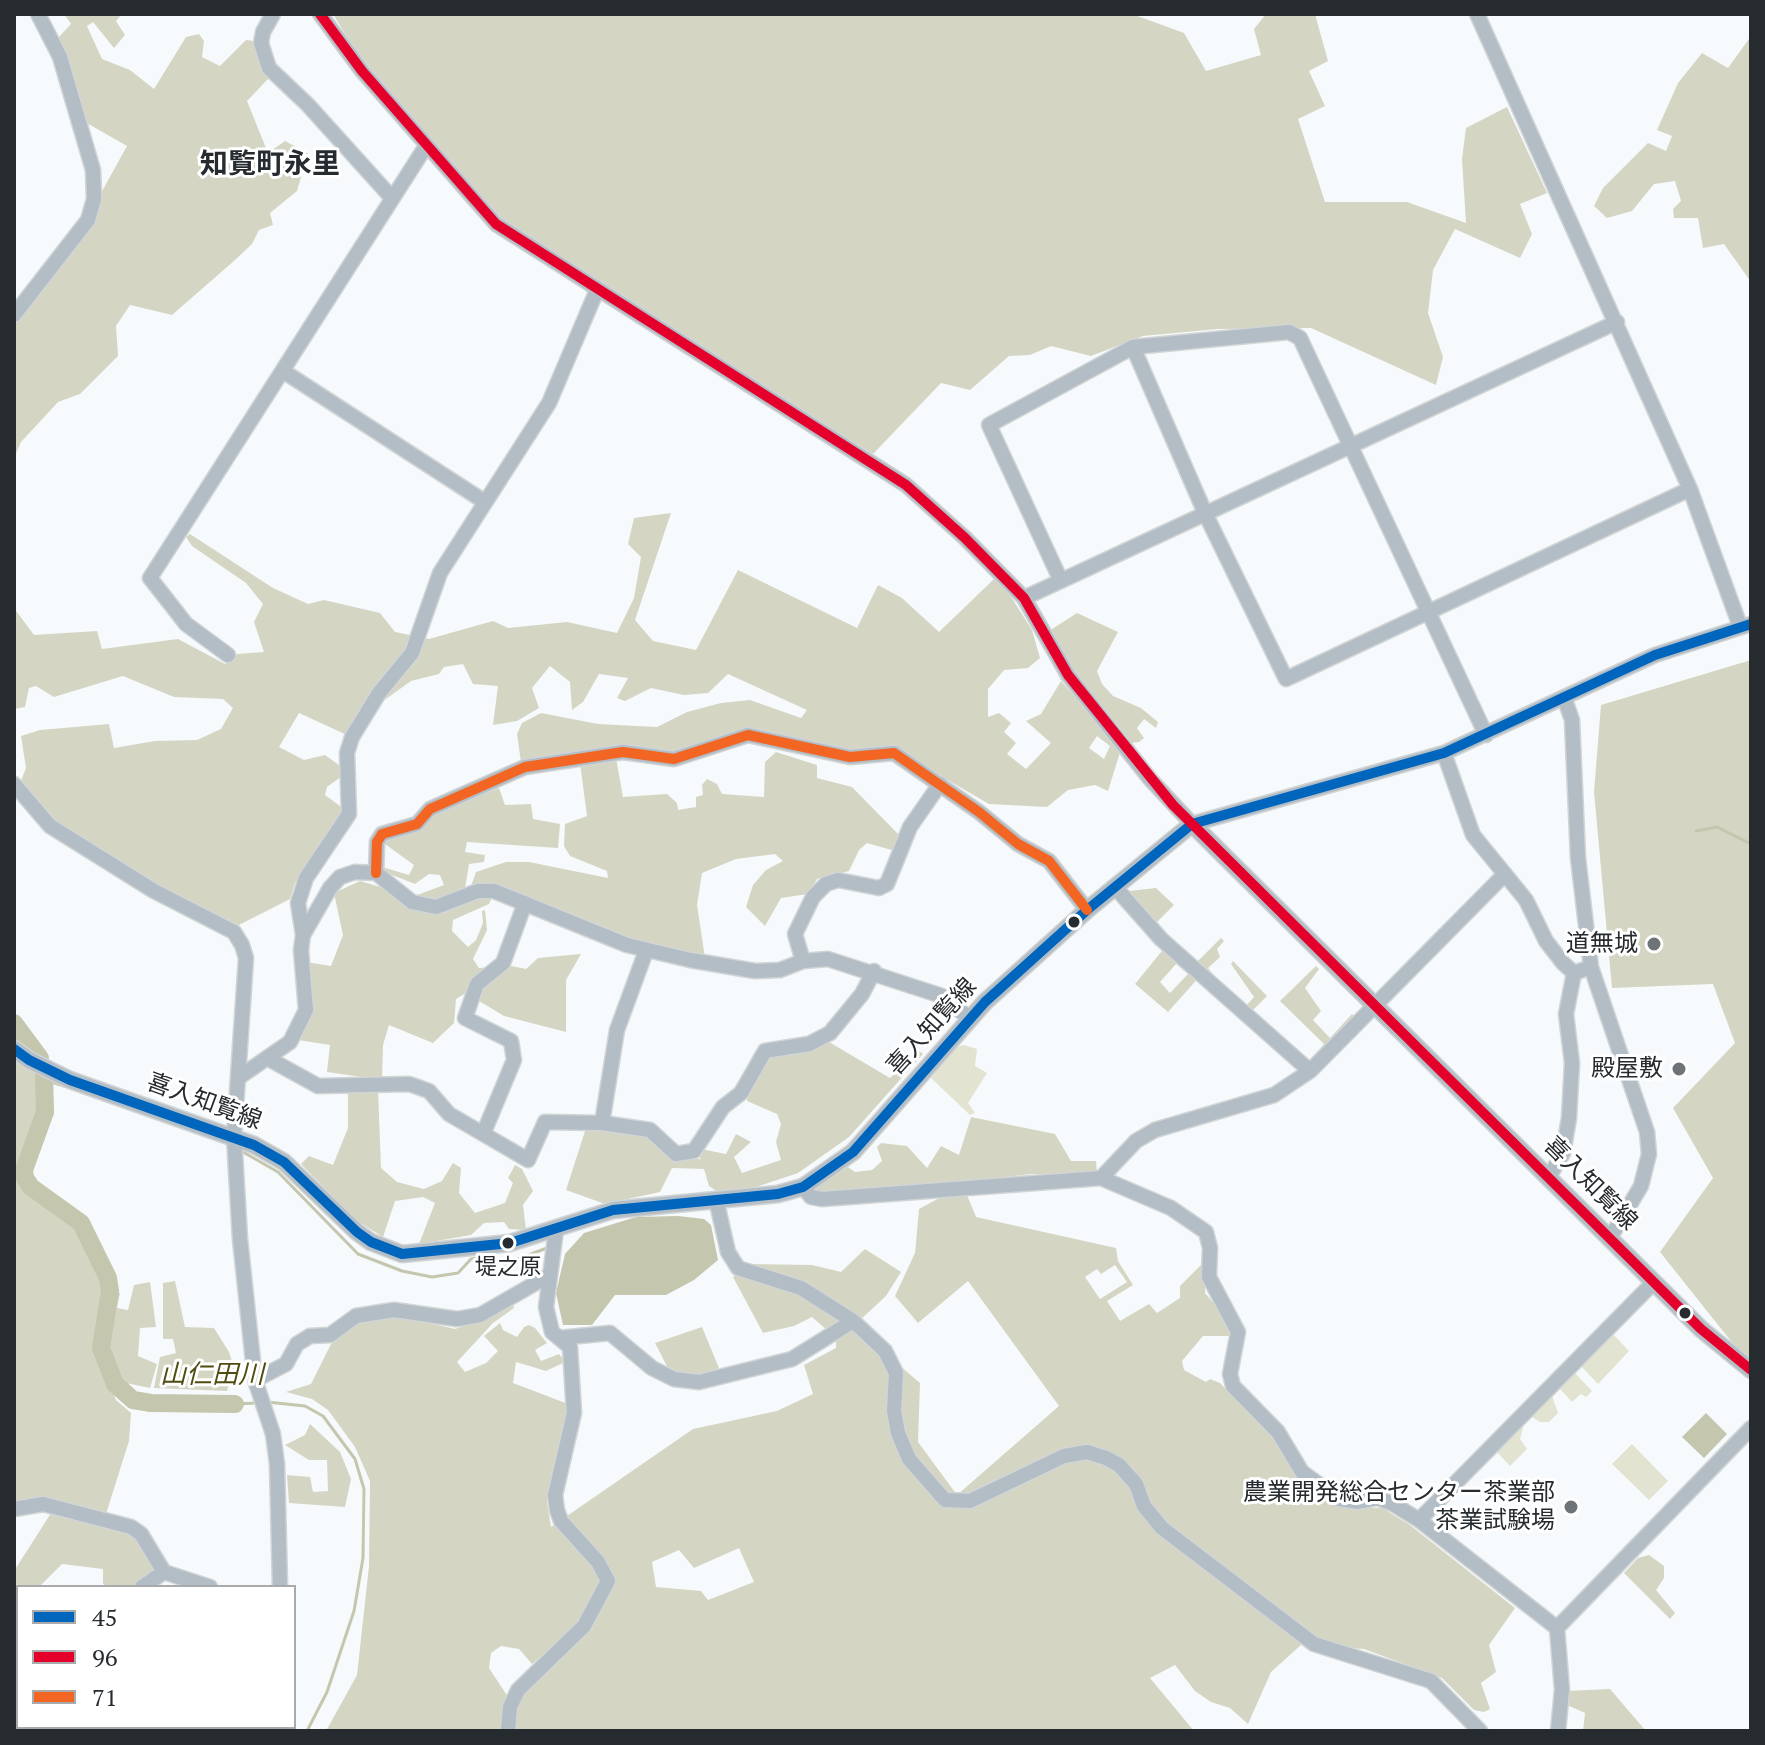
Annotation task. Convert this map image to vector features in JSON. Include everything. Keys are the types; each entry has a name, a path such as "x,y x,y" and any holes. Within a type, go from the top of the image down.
{"main road":[{"name":"喜入知覧線","path":"14,1049 70,1080 234,1136 284,1162 343,1220 385,1249 422,1255 510,1243 613,1210 778,1194 803,1187 853,1152 969,1018 1087,910 1192,824 1721,1349 1751,1370"}],"street":[{"path":"14,315 88,220 94,199 93,170 60,57 38,14"},
{"path":"273,14 261,43 269,68 392,198"},
{"path":"320,14 343,48 496,224 906,485 1024,598 1068,675 1150,779 1192,824 1444,753 1655,655 1746,625 1617,322 1477,14"},
{"path":"228,655 186,624 150,578 426,146"},
{"path":"238,1078 290,1042 306,1010 301,950 303,935 298,903 306,878 349,814 347,753 352,737 379,693 412,653 440,573 549,403 597,290"},
{"path":"1024,598 1617,322"},
{"path":"1061,581 989,425 1133,347 1289,332 1300,338 1486,735"},
{"path":"1133,347 1205,513 1286,679 1690,489"},
{"path":"283,371 485,502"},
{"path":"1564,697 1572,720 1578,858 1591,967 1647,1132 1646,1172 1629,1211 1610,1238"},
{"path":"376,873 377,842 382,834 417,824 430,809 525,767 623,752 674,759 748,735 850,757 894,753 1018,844 1049,861 1087,910"},
{"path":"1444,753 1467,826 1526,900 1546,941 1574,973"},
{"path":"14,784 50,826 154,891 234,932 246,958 234,1136 244,1299 255,1380 266,1411 277,1464 280,1585"},
{"path":"803,961 795,934 813,897 826,884 838,880 879,888 887,884 910,827 940,784"},
{"path":"303,935 340,877 355,872 376,873 412,902 436,907 478,891 494,891 646,951 755,971 780,970 803,961 828,959 874,971 942,996 969,1018"},
{"path":"1101,1178 1136,1141 1155,1130 1274,1095 1310,1071 1505,874"},
{"path":"1115,887 1161,939 1310,1071"},
{"path":"484,1132 514,1060 511,1041 465,1018 477,984 503,963 525,903"},
{"path":"602,1123 617,1030 646,951"},
{"path":"1574,973 1591,967"},
{"path":"269,1059 318,1086 409,1084 429,1091 449,1114 528,1160 545,1122 602,1123 650,1130 676,1154 694,1151 723,1107 741,1093 765,1051 809,1044 830,1033 862,994 874,971"},
{"path":"1549,1177 1563,1153 1571,1106 1572,1063 1566,1014 1574,973"},
{"path":"803,1187 811,1197 822,1199 1101,1178 1171,1208 1206,1232 1210,1248 1209,1277 1238,1332 1230,1374 1233,1386 1278,1432 1302,1472 1339,1499 1358,1502 1378,1498 1419,1520 1557,1628 1562,1690 1558,1731"},
{"path":"716,1199 728,1252 738,1268 801,1288 853,1321 885,1351 896,1373 894,1411 898,1433 909,1459 945,1500 970,1501 1064,1456 1087,1452 1106,1458 1119,1465 1136,1484 1144,1506 1162,1528 1314,1644 1431,1681 1480,1731"},
{"path":"508,1731 508,1716 518,1690 584,1626 608,1581 598,1562 561,1521 557,1510 555,1495 574,1413 570,1347 552,1332 546,1307 556,1230"},
{"path":"255,1380 286,1364 297,1344 310,1336 330,1335 356,1316 394,1310 457,1319 480,1315 548,1276"},
{"path":"1419,1520 1654,1282"},
{"path":"559,1338 610,1333 652,1368 674,1379 699,1382 792,1359 853,1321"},
{"path":"1557,1628 1751,1428"},
{"path":"14,1509 43,1504 131,1527 141,1534 164,1572 204,1585"},
{"path":"145,1585 164,1572"}],"shaded area":[{"path":"64,14 122,14 116,21 125,35 114,48 93,22 87,26 102,59 130,70 154,89 186,37 199,34 204,41 202,57 220,66 246,40 254,41 269,78 247,101 268,153 285,141 308,153 297,191 270,213 273,225 259,230 252,244 172,315 130,305 116,326 118,356 80,394 58,402 21,442 14,458 14,326 92,222 101,193 127,146 85,122 58,38 71,24"},
{"path":"333,14 1132,14 1184,33 1206,71 1261,55 1254,29 1266,14 1315,14 1328,61 1309,71 1325,106 1298,119 1325,202 1407,202 1466,223 1462,159 1466,128 1507,107 1547,193 1520,204 1532,234 1520,258 1455,229 1433,270 1428,313 1443,357 1436,385 1311,328 1218,329 1143,336 1091,356 1051,346 1030,355 1009,356 970,390 941,383 873,454 545,250 489,211 353,47"},
{"path":"1751,36 1751,282 1724,244 1703,248 1698,218 1674,218 1673,209 1681,201 1675,181 1654,184 1632,211 1607,218 1594,206 1603,188 1648,143 1666,151 1672,136 1657,130 1678,83 1702,53 1728,68"},
{"path":"671,513 635,620 653,641 696,650 738,570 857,628 878,585 902,598 939,632 994,579 1008,592 1032,630 1040,658 1028,668 1004,670 988,689 988,717 999,713 1011,723 1004,732 1016,743 1007,754 1026,769 1051,743 1026,721 1041,714 1061,681 1121,749 1108,791 1095,785 1068,790 1047,807 989,804 896,750 849,752 770,734 674,755 521,762 517,734 522,723 541,713 598,724 657,727 687,712 721,703 750,700 801,718 807,710 728,674 708,693 684,695 651,688 625,701 617,698 628,678 599,674 583,702 572,710 570,682 550,666 532,688 539,708 517,721 493,725 498,686 473,684 463,664 444,667 439,674 411,681 365,714 347,735 299,713 279,747 304,760 325,755 339,765 342,776 327,787 325,795 344,809 295,883 290,899 235,927 146,880 49,820 19,786 26,768 21,736 40,730 109,724 114,748 155,741 197,740 221,729 233,708 223,699 174,697 123,676 54,697 36,686 29,688 25,707 14,709 14,608 34,635 97,631 102,649 178,639 225,664 237,654 264,652 254,622 263,604 246,583 192,546 186,537 190,534 273,588 308,604 324,600 380,613 395,632 429,639 493,621 508,628 567,622 617,633 634,598 641,557 628,544 634,518","holes":["1097,736 1110,746 1104,759 1089,748"]},
{"path":"1077,613 1118,632 1097,671 1102,684 1113,696 1141,708 1158,722 1156,728 1144,719 1137,728 1144,738 1139,742 1130,743 1070,671 1049,631"},
{"path":"1751,660 1751,1361 1738,1350 1660,1252 1713,1178 1673,1108 1735,1043 1713,984 1612,988 1594,792 1601,705"},
{"path":"776,752 817,765 817,778 852,787 901,837 895,851 867,843 859,850 849,871 817,879 808,894 781,898 765,926 746,907 753,885 766,870 783,861 775,854 736,859 702,873 697,905 705,958 644,946 470,889 476,872 506,862 529,862 608,878 607,871 570,856 564,846 565,824 587,816 580,763 616,758 623,797 667,794 677,803 678,810 696,807 696,797 703,795 702,785 707,779 717,784 722,794 764,797 765,762"},
{"path":"499,788 505,805 531,804 533,819 560,824 558,848 467,842 465,852 485,855 484,862 469,864 465,888 436,902 412,897 444,885 440,875 429,874 415,884 382,871 382,867 409,875 414,865 385,844 384,837 433,812"},
{"path":"360,881 384,888 411,907 445,912 477,897 492,897 489,904 453,920 452,931 468,947 476,940 483,923 482,911 485,910 487,930 473,959 479,968 511,966 526,969 538,958 581,954 566,980 566,1032 504,1016 466,993 456,999 454,1023 433,1043 389,1025 383,1045 382,1080 327,1072 330,1045 298,1040 306,962 331,966 343,935 334,893"},
{"path":"1156,888 1174,905 1155,924 1127,894 1129,891"},
{"path":"1221,938 1224,941 1217,949 1220,957 1208,968 1224,988 1200,976 1168,1012 1135,984 1166,946 1192,967","holes":["1176,964 1188,974 1170,993 1160,982"]},
{"path":"1233,961 1267,996 1252,1011 1246,1006 1254,997 1231,964"},
{"path":"1316,966 1319,969 1305,988 1321,1011 1313,1020 1330,1038 1352,1014 1355,1017 1311,1064 1308,1062 1324,1044 1280,1001"},
{"path":"829,1042 890,1078 918,1050 923,1054 849,1137 798,1173 756,1187 718,1192 709,1186 704,1169 672,1168 660,1192 605,1204 566,1190 586,1128 646,1132 675,1157 701,1159 697,1154 701,1149 726,1154 736,1134 751,1142 734,1157 742,1173 781,1160 776,1142 781,1124 777,1114 747,1101 749,1091 773,1054 800,1053"},
{"path":"964,1045 977,1049 975,1066 987,1073 968,1103 975,1113 970,1115 931,1078 956,1047"},
{"path":"14,1056 41,1072 43,1094 19,1169 27,1190 73,1219 107,1288 120,1293 117,1308 128,1310 134,1285 150,1282 156,1327 140,1328 138,1356 157,1364 150,1388 121,1382 112,1390 116,1400 131,1413 129,1441 106,1514 14,1506"},
{"path":"348,1089 378,1089 381,1168 397,1182 424,1189 442,1181 453,1163 461,1168 459,1193 475,1213 505,1203 513,1183 508,1178 515,1165 522,1169 533,1191 523,1205 526,1230 509,1229 504,1222 484,1223 471,1235 419,1244 435,1203 423,1197 395,1201 383,1237 356,1220 301,1164 309,1156 333,1165 348,1128"},
{"path":"971,1117 1055,1134 1071,1161 1096,1161 1097,1174 1030,1174 939,1186 817,1193 816,1187 848,1167 855,1172 872,1170 882,1161 877,1147 881,1143 907,1146 927,1168 941,1146 959,1155"},
{"path":"967,1195 976,1217 1116,1248 1118,1261 1133,1285 1107,1301 1120,1321 1149,1304 1157,1313 1180,1298 1180,1286 1205,1261 1205,1293 1227,1319 1231,1336 1203,1336 1182,1361 1184,1370 1206,1382 1210,1379 1220,1383 1277,1441 1293,1471 1325,1496 1349,1508 1382,1508 1410,1525 1515,1608 1489,1645 1496,1672 1481,1683 1490,1709 1484,1712 1474,1710 1442,1678 1364,1649 1301,1645 1271,1672 1248,1724 1230,1708 1211,1702 1195,1691 1175,1665 1150,1678 1194,1731 326,1731 357,1675 369,1566 370,1481 355,1447 328,1410 312,1399 286,1392 311,1384 331,1344 357,1322 398,1316 455,1329 485,1318 512,1301 514,1308 493,1323 457,1362 465,1372 486,1363 498,1351 484,1336 500,1323 503,1330 517,1337 524,1327 529,1325 535,1328 547,1343 535,1350 541,1361 559,1354 565,1362 546,1371 516,1362 513,1383 568,1404 547,1502 551,1527 693,1429 777,1411 813,1394 804,1365 836,1348 836,1337 857,1329 920,1383 918,1442 957,1495 1059,1406 968,1281 918,1323 895,1296 915,1253 919,1209 941,1197","holes":["1115,1265 1127,1282 1100,1299 1085,1277 1097,1269 1101,1274","739,1548 754,1582 708,1600 701,1591 656,1587 652,1562 679,1550 694,1568","611,1588 599,1615 576,1640 508,1697 489,1668 491,1653 501,1646 519,1649 532,1664 577,1625"]},
{"path":"636,1217 704,1219 711,1225 718,1260 694,1280 666,1295 615,1295 592,1325 563,1325 556,1293 565,1254 584,1233"},
{"path":"865,1249 901,1272 886,1296 860,1320 828,1331 812,1317 794,1326 763,1333 733,1277 749,1264 812,1265 841,1272"},
{"path":"175,1281 185,1327 214,1328 229,1352 234,1368 227,1391 154,1388 160,1357 176,1353 173,1339 163,1339 163,1283"},
{"path":"702,1327 719,1368 700,1376 671,1374 655,1343"},
{"path":"1611,1332 1629,1351 1598,1384 1579,1364"},
{"path":"1574,1372 1592,1391 1586,1397 1581,1394 1572,1402 1560,1389 1561,1383"},
{"path":"1551,1393 1558,1413 1549,1422 1540,1422 1529,1415"},
{"path":"1706,1413 1727,1434 1704,1458 1682,1437"},
{"path":"310,1424 340,1452 351,1479 345,1507 289,1503 287,1475 310,1477 313,1492 328,1491 327,1460 309,1460 285,1445 305,1435"},
{"path":"1519,1425 1523,1428 1520,1439 1527,1449 1510,1466 1496,1451"},
{"path":"1632,1444 1668,1481 1649,1500 1612,1464"},
{"path":"53,1510 130,1530 158,1570 139,1585 105,1585 103,1569 62,1564 41,1585 17,1585 14,1583 14,1571"},
{"path":"1649,1555 1664,1566 1664,1578 1656,1590 1675,1613 1670,1619 1624,1573 1638,1558"},
{"path":"1610,1689 1646,1731 1583,1731 1585,1713 1567,1705 1566,1691"},
{"path":"16,1714 16,1729 79,1729 78,1731 14,1731"}],"waterway":[{"path":"1696,831 1717,827 1751,844"},
{"name":"山仁田川","path":"14,1023 40,1058"},
{"name":"山仁田川","path":"44,1076 45,1112 24,1170 25,1178 31,1187 81,1223 108,1278 110,1291 101,1348 115,1384 133,1400 235,1404"},
{"path":"45,1080 64,1086"},
{"path":"243,1152 278,1172 358,1254 402,1271 432,1277 458,1273 471,1259 489,1256 504,1264 547,1248"},
{"name":"山仁田川","path":"267,1402 305,1406 323,1416 355,1459 364,1489 363,1558 354,1611 327,1692 307,1731"},
{"name":"山仁田川","path":"235,1404 256,1403"}],"transit line":[{"name":"96","path":"320,14 362,71 496,224 906,485 965,538 1024,598 1068,675 1173,805 1701,1329 1751,1370"},
{"name":"45","path":"14,1049 70,1080 254,1145 284,1162 357,1232 371,1242 402,1254 510,1243 613,1210 778,1194 803,1187 853,1152 985,1002 1087,910 1192,824 1444,753 1655,655 1751,624"},
{"name":"71","path":"376,873 377,842 382,834 417,824 430,809 525,767 623,752 674,759 748,735 850,757 894,753 979,812 1018,844 1049,861 1087,910"}],"place":[{"name":"道無城","path":"1654,944"},
{"name":"殿屋敷","path":"1679,1069"},
{"name":"堤之原","path":"508,1243"},
{"name":"農業開発総合センター茶業部 茶業試験場","path":"1571,1507"}],"district":[{"name":"知覧町永里","path":"270,165"}]}
